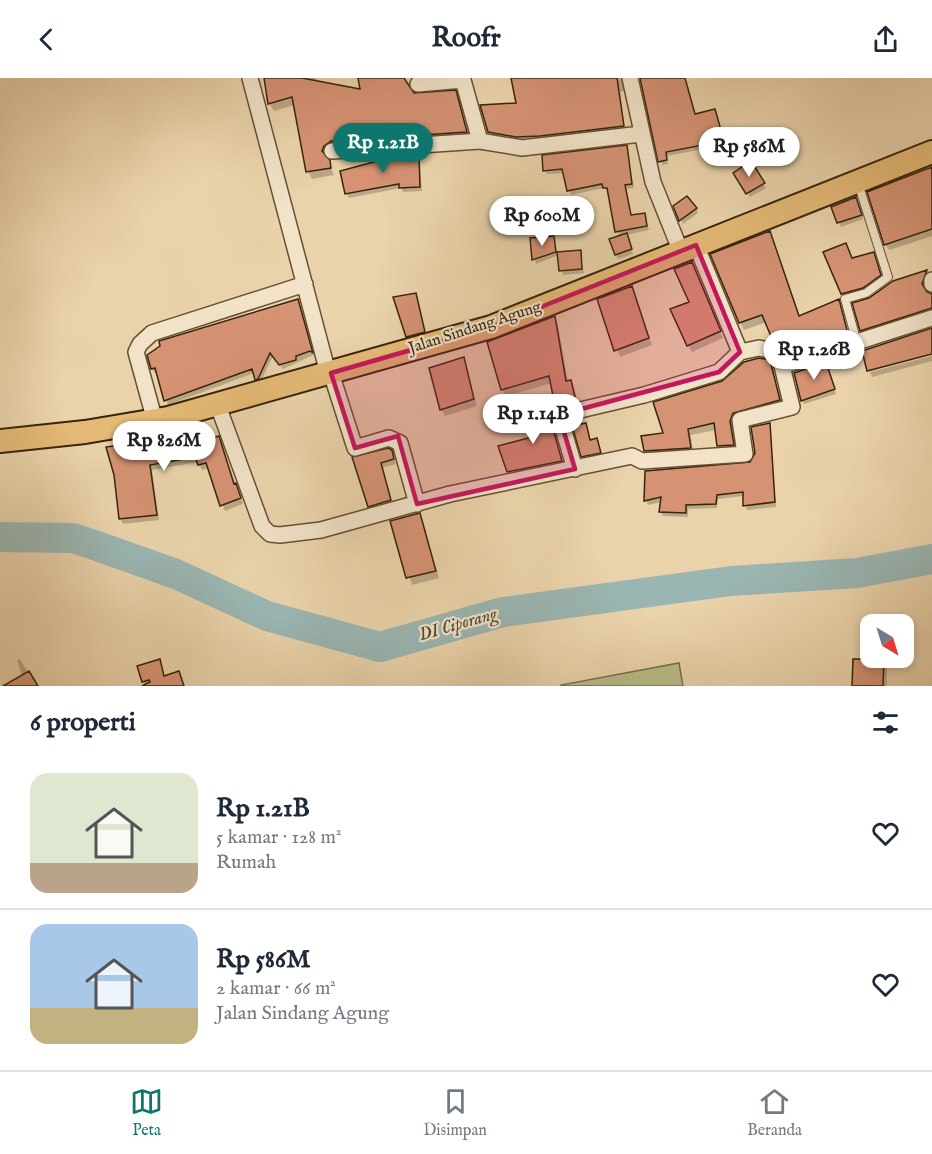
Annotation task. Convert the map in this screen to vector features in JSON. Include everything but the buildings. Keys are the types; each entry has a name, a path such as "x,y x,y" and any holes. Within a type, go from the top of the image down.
{"main road":[{"name":"Jalan Sindang Agung","path":"0,441 85,432 155,421 491,327 932,152"}],"street":[{"path":"250,78 329,373 355,448 389,438 400,443 417,504"},
{"path":"630,78 653,182 740,352"},
{"path":"418,84 463,79 480,141"},
{"path":"332,151 480,141 522,148 642,134"},
{"path":"155,421 136,352 145,339 152,333 305,284"},
{"path":"782,366 932,318"},
{"path":"218,403 262,526 270,534 321,530 450,494 575,469 632,456 642,462 745,454 740,420 792,406 777,352 759,348 740,352 719,372 644,395 559,415 575,469"}],"lane":[{"path":"857,182 888,277 866,293 845,299 857,343"}],"highlighted area":[{"path":"696,245 740,352 719,372 559,415 575,469 417,504 398,436 355,448 331,373 491,327"}],"green space":[{"path":"679,663 683,686 561,686 561,685"}],"waterway":[{"name":"DI Ciporang","path":"0,537 73,538 176,574 267,616 380,647 503,612 731,581 857,573 932,559"}]}
